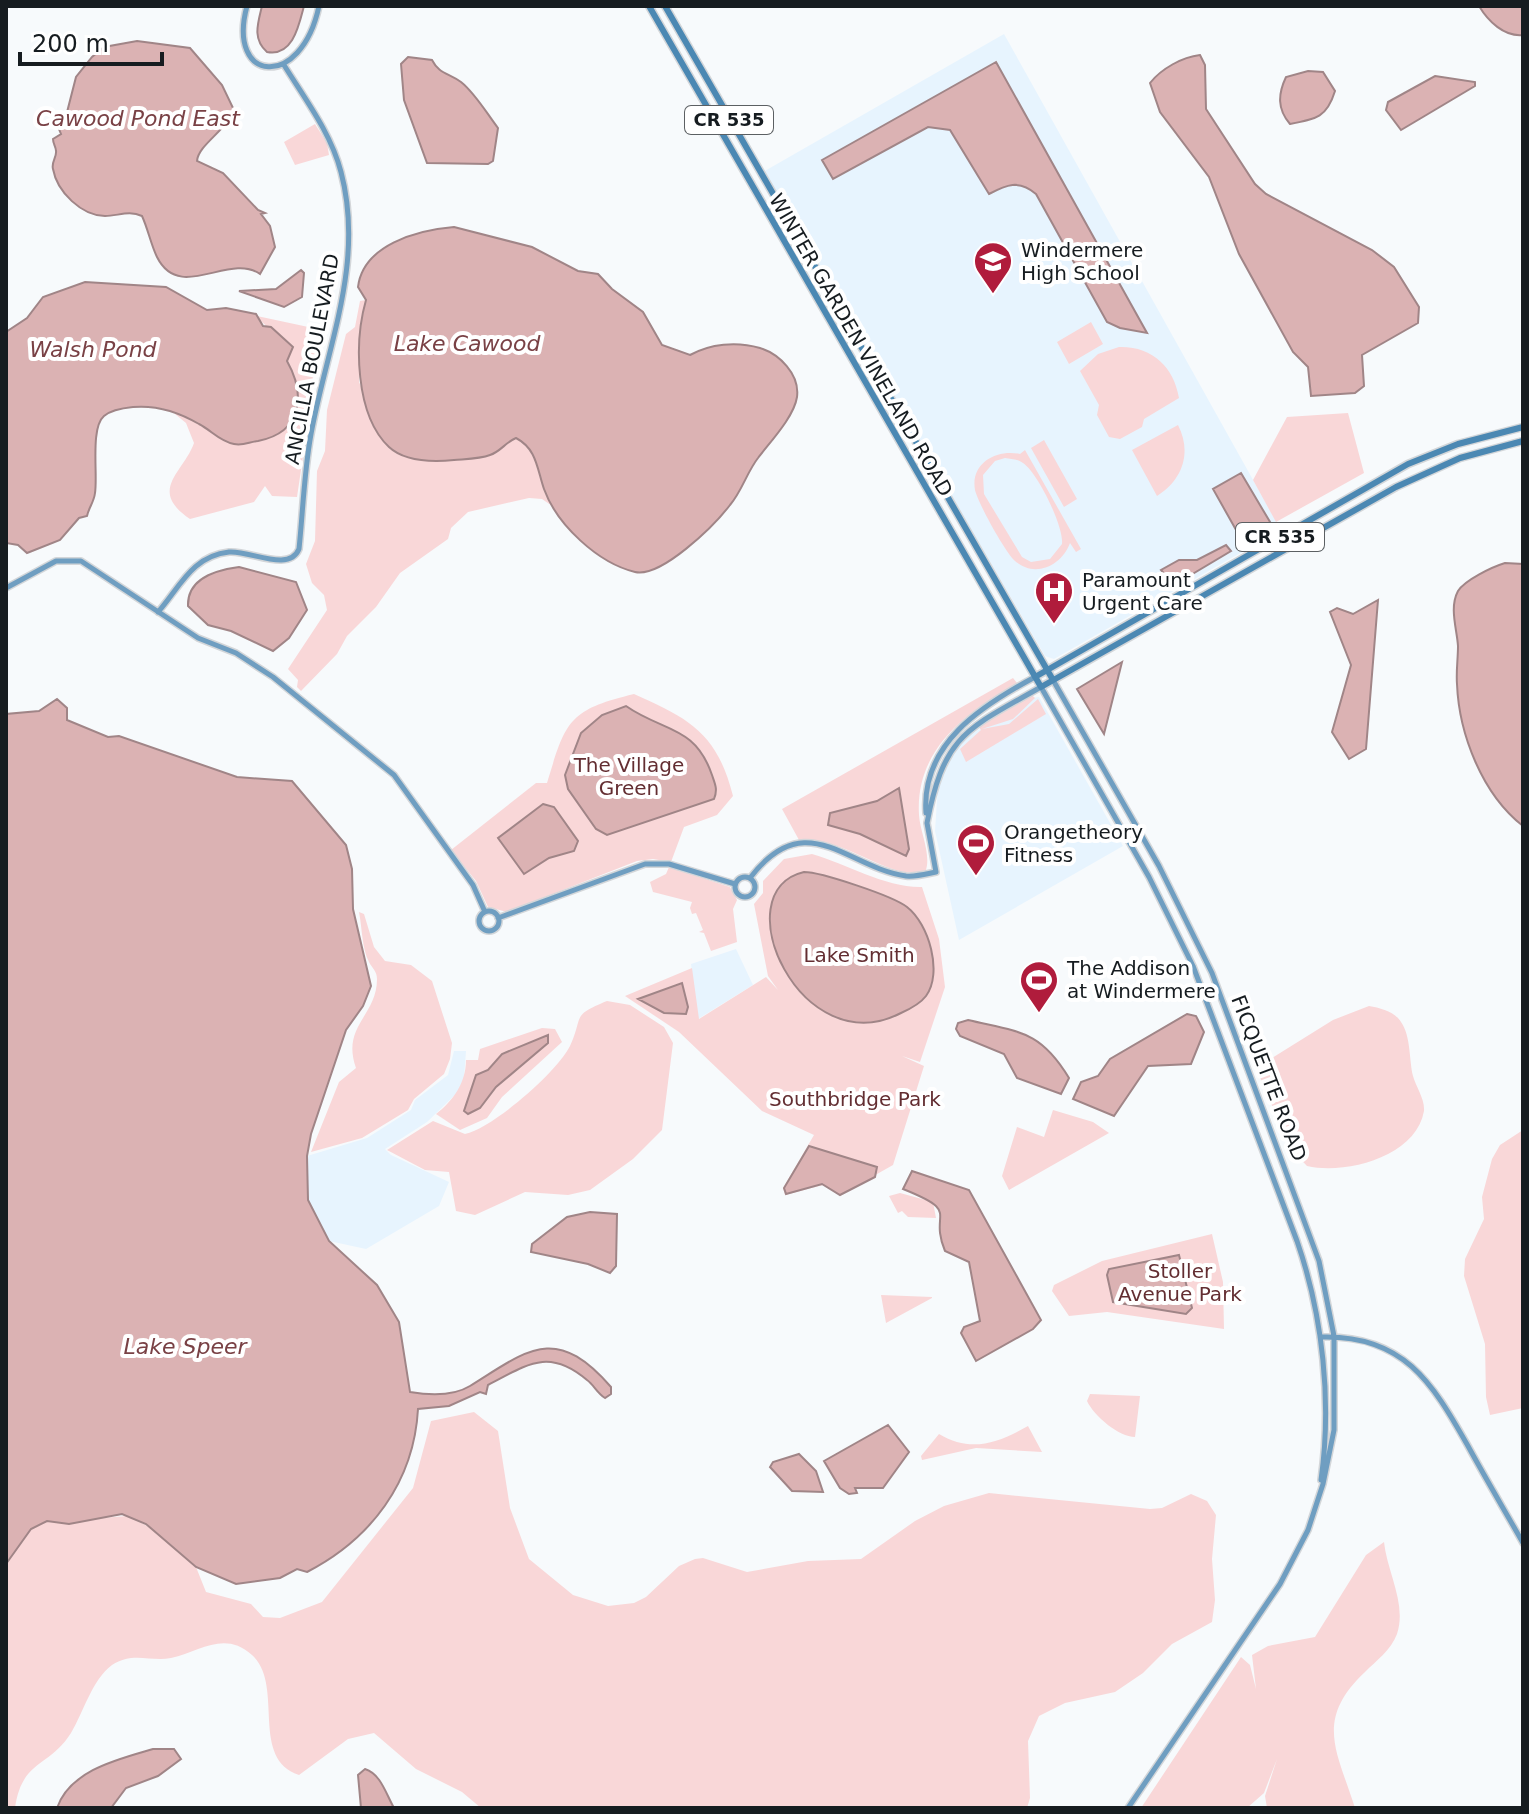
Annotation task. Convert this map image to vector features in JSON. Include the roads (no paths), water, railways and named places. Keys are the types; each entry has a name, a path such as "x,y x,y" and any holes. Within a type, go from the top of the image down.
{"main road":[{"name":"WINTER GARDEN VINELAND ROAD","path":"649,6 1041,687"},
{"name":"WINTER GARDEN VINELAND ROAD","path":"665,6 1053,680"},
{"path":"781,239 793,233"},
{"name":"CR 535","path":"1047,671 1408,464 1458,444 1523,427"},
{"name":"CR 535","path":"1041,687 1414,478 1478,452 1523,441"},
{"path":"1035,677 1047,671"}],"street":[{"path":"247,6 242,31 246,50 266,66 284,65 304,49 319,6"},
{"name":"ANCILLA BOULEVARD","path":"158,612 187,573 210,557 243,552 286,561 294,558 299,549 311,432 347,283 350,240 346,194 337,159 284,65"},
{"path":"6,588 51,563 76,560 89,565 198,638 231,650 273,677 386,767 459,864 485,912"},
{"path":"735,884 740,878 750,878 777,852 811,843 842,850 904,876 936,872 927,823 925,794 929,775 955,733 978,711 1035,677"},
{"name":"FICQUETTE ROAD","path":"1053,680 1159,866 1212,973 1319,1261 1334,1336 1334,1430 1328,1466 1312,1519 1280,1584 1128,1808"},
{"path":"927,823 935,782 963,733 1041,687"},
{"name":"FICQUETTE ROAD","path":"1041,687 1158,896 1204,991 1302,1256 1320,1337 1324,1448 1312,1519"},
{"path":"498,918 645,864 669,864 735,884"},
{"path":"735,884 738,896 748,897 755,890 750,878"},
{"path":"485,912 478,922 485,931 495,929 498,918"},
{"path":"485,912 493,912 498,918"},
{"path":"1320,1337 1368,1341 1389,1349 1425,1378 1523,1543"}],"water":[{"path":"262,6 304,6 293,38 283,50 267,52 259,42 257,30"},
{"path":"1479,6 1523,6 1523,35 1497,27"},
{"name":"Cawood Pond East","path":"137,41 190,48 222,85 234,110 202,149 197,161 223,173 258,210 265,213 261,214 270,226 275,247 260,274 248,269 234,269 192,277 178,276 167,270 157,257 142,216 128,213 105,216 88,212 65,194 55,178 53,139 61,134 59,129 65,120 76,77 104,47"},
{"path":"1200,55 1205,65 1206,109 1255,184 1266,194 1372,250 1394,267 1419,307 1418,323 1362,355 1364,386 1355,393 1311,396 1308,367 1293,352 1239,254 1209,177 1160,112 1150,83 1172,64"},
{"path":"408,57 432,60 476,98 498,128 493,161 488,164 427,163 404,100 401,64"},
{"path":"996,62 1147,333 1107,322 1036,194 1024,186 1012,185 989,194 950,130 928,127 833,179 822,160"},
{"path":"1308,71 1323,72 1335,91 1320,115 1290,124 1281,107 1283,83 1286,77"},
{"path":"1435,76 1475,82 1475,86 1401,130 1386,110 1388,102"},
{"name":"Lake Cawood","path":"454,227 532,247 578,271 598,274 612,289 643,312 662,345 690,355 724,345 751,346 774,355 792,373 797,397 787,421 754,463 730,505 700,537 672,559 646,572 635,572 607,560 580,541 558,516 544,489 532,454 516,438 486,456 428,461 403,456 389,447 378,433 369,416 360,377 360,336 366,300 358,287 362,272 370,260 394,242 424,232"},
{"path":"301,270 304,273 302,297 284,307 239,291 276,289"},
{"name":"Walsh Pond","path":"85,282 166,287 207,310 226,308 256,314 263,326 271,327 293,347 287,361 297,386 296,410 292,420 273,436 240,445 224,440 175,412 142,407 110,412 104,416 97,431 96,485 87,516 79,518 60,540 27,553 18,545 6,543 6,332 27,318 43,297"},
{"path":"1241,473 1273,527 1244,544 1213,489"},
{"path":"1226,545 1231,551 1174,585 1161,570 1179,560 1197,560"},
{"path":"1505,563 1523,564 1523,826 1496,797 1475,762 1462,723 1457,684 1455,598 1466,583"},
{"path":"239,567 296,582 307,610 289,638 273,651 231,631 208,625 188,606 192,589 204,577"},
{"path":"1378,600 1366,749 1349,759 1332,732 1351,665 1330,612 1337,608 1353,614"},
{"path":"1122,662 1104,734 1077,689"},
{"name":"Lake Speer","path":"57,699 67,708 67,720 108,737 119,736 237,777 292,781 346,845 352,869 353,909 371,986 363,1006 346,1030 311,1134 307,1156 308,1200 329,1241 377,1285 399,1322 410,1392 456,1392 509,1362 541,1349 557,1349 574,1355 611,1387 611,1394 605,1398 573,1370 561,1364 538,1363 488,1385 486,1394 480,1392 449,1406 418,1409 408,1461 385,1506 351,1543 307,1572 297,1569 280,1578 236,1584 196,1567 146,1524 122,1514 69,1524 47,1521 31,1529 6,1564 6,714 39,711"},
{"path":"626,706 687,738 697,747 712,775 716,792 714,799 607,835 596,829 568,789 565,775 581,733 602,715"},
{"path":"899,788 909,849 906,856 860,834 828,825 830,813 877,801"},
{"path":"543,804 554,807 578,841 574,851 549,858 524,874 498,838"},
{"name":"Lake Smith","path":"804,872 873,891 899,902 915,915 927,937 933,962 931,986 921,1001 901,1013 865,1023 832,1016 805,996 784,969 772,939 770,909 781,886"},
{"path":"682,983 688,1007 686,1014 664,1013 638,999"},
{"path":"1187,1014 1196,1016 1204,1032 1191,1064 1148,1066 1114,1116 1073,1099 1081,1082 1098,1076 1110,1059"},
{"path":"968,1020 1015,1031 1038,1042 1069,1078 1061,1094 1017,1078 1004,1054 960,1036 956,1029 958,1023"},
{"path":"548,1035 548,1043 496,1087 480,1108 468,1114 464,1111 476,1075 488,1070 502,1054"},
{"path":"809,1146 877,1167 875,1177 840,1195 822,1184 786,1194 784,1188"},
{"path":"912,1171 969,1190 1041,1320 1033,1329 976,1361 961,1333 964,1327 980,1321 969,1262 945,1251 938,1209 903,1189"},
{"path":"590,1212 617,1214 616,1266 610,1273 588,1264 531,1252 532,1244 567,1217"},
{"path":"1179,1255 1192,1308 1186,1314 1113,1302 1107,1275 1109,1269"},
{"path":"888,1425 909,1452 883,1488 855,1488 857,1493 849,1494 840,1488 824,1461"},
{"path":"799,1454 816,1471 823,1492 792,1491 770,1467 773,1462"},
{"path":"153,1749 174,1749 181,1759 158,1776 126,1788 111,1808 57,1808 63,1795 84,1775 111,1762"},
{"path":"365,1769 379,1780 394,1808 361,1808 358,1775"}],"place":[{"name":"Windermere High School","path":"993,295"},
{"name":"Paramount Urgent Care","path":"1054,625"},
{"name":"Orangetheory Fitness","path":"976,877"},
{"name":"The Addison at Windermere","path":"1039,1014"}],"park label":[{"name":"The Village Green","path":"629,776"},
{"name":"Southbridge Park","path":"855,1099"},
{"name":"Stoller Avenue Park","path":"1180,1282"}]}
